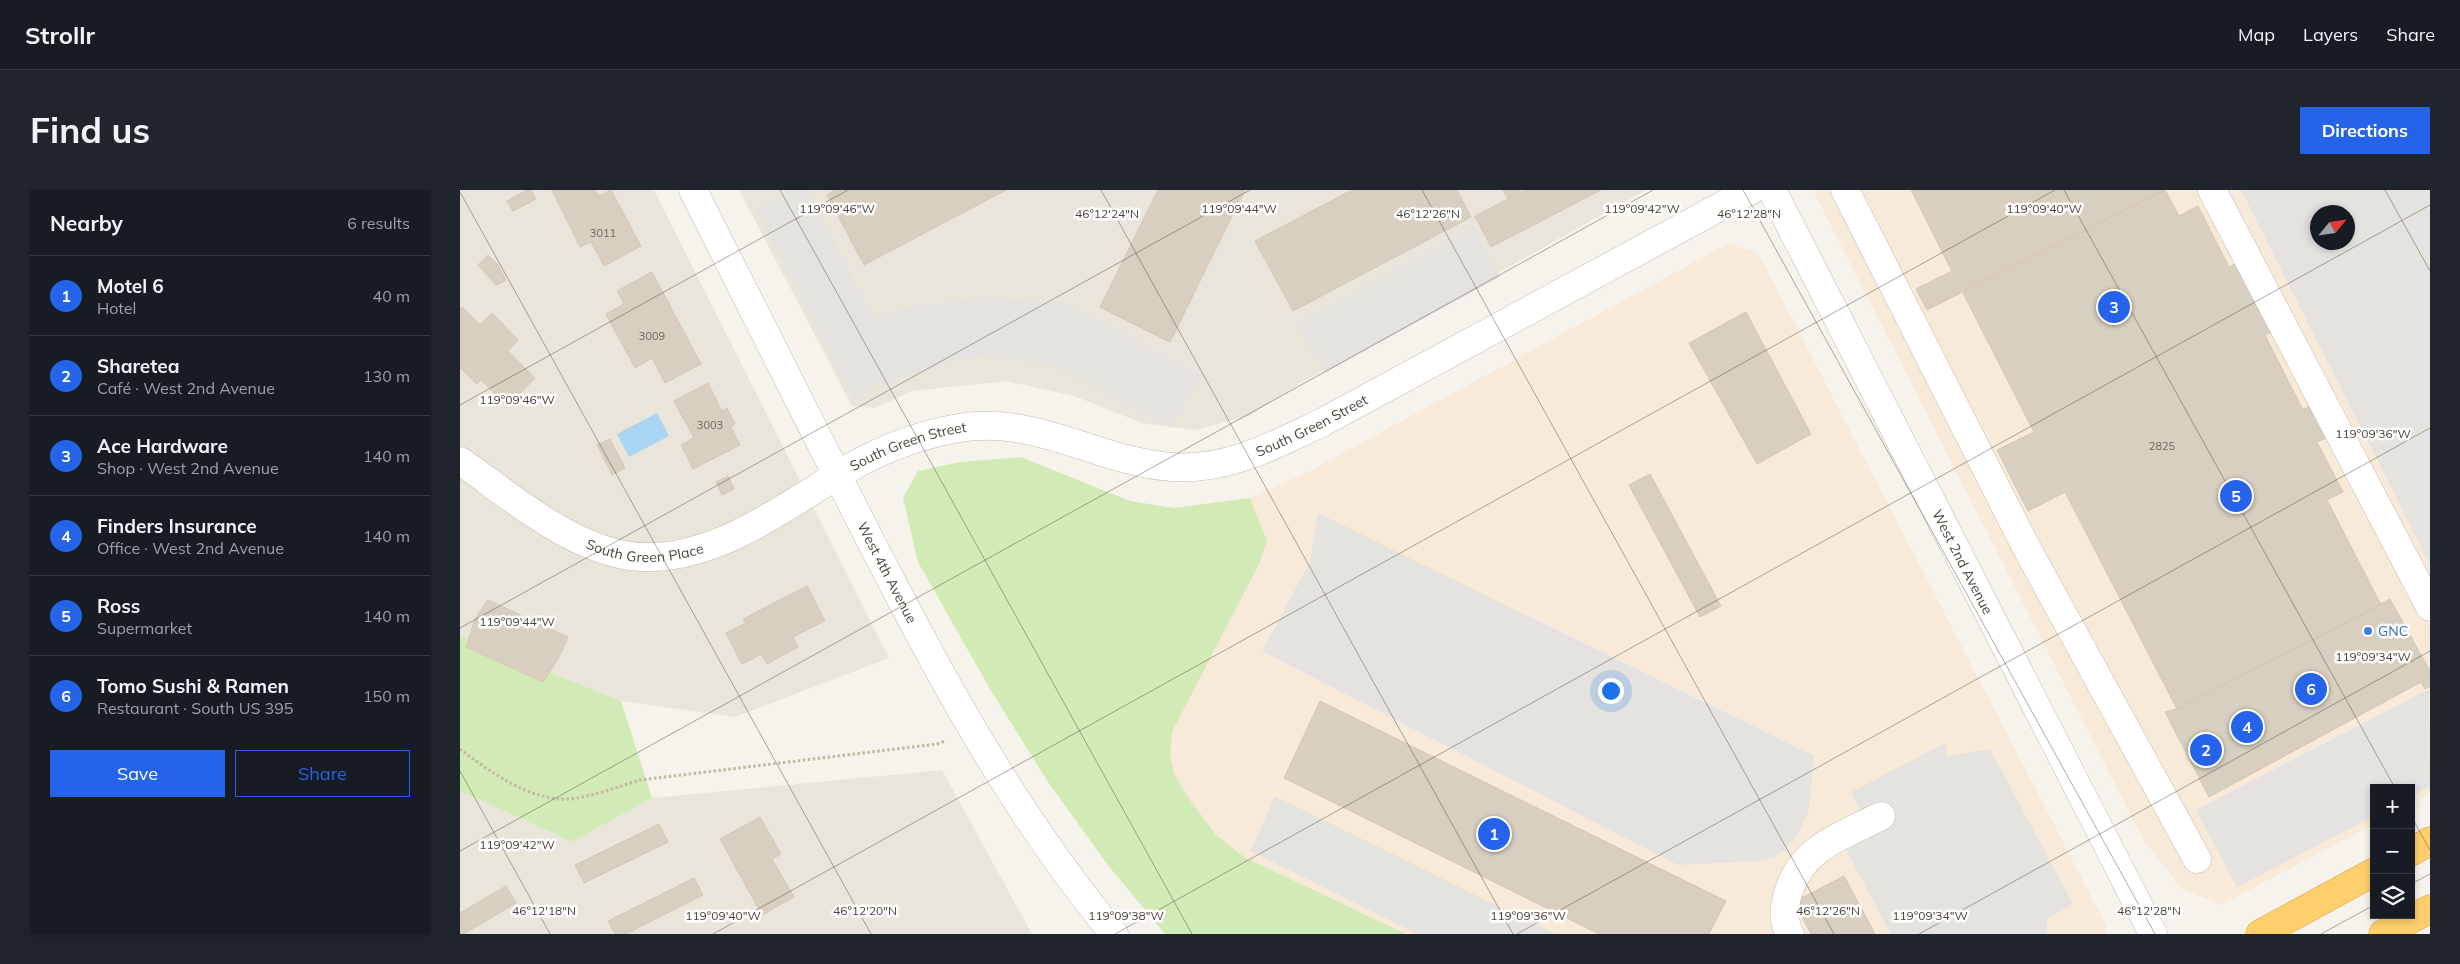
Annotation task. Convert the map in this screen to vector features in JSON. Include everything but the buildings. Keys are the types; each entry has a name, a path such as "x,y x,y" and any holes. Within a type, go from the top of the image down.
{"highway":[{"path":"2415,850 2430,841"},
{"path":"2260,934 2370,874"},
{"path":"2383,934 2430,909"}],"street":[{"name":"West 4th Avenue","path":"693,190 925,647 971,730 1038,834 1114,934"},
{"name":"South Green Street","path":"837,475 881,452 916,438 954,429 996,425 1025,428 1065,438 1121,458 1174,467 1228,462 1256,454 1323,422 1751,190"},
{"name":"West 2nd Avenue","path":"1772,190 2153,934"},
{"path":"1845,190 2025,545 2197,859"},
{"path":"2212,190 2430,607"},
{"name":"South Green Place","path":"460,461 561,531 593,546 622,556 654,558 682,553 718,542 799,500 837,475"},
{"path":"1790,934 1783,911 1800,865 1813,852 1881,816"}],"path":[{"path":"460,749 522,790 560,800 593,794 640,780 937,744 971,730"}],"shaded area":[{"path":"460,190 654,190 889,658 735,717 621,701 460,636"},
{"path":"739,190 1646,190 1296,386 1249,416 1195,430 1142,423 1074,396 1006,381 912,391 875,408 852,406"},
{"path":"792,190 808,190 875,320 898,309 986,297 1070,305 1200,375 1172,428 1049,364 974,355 874,386 854,402 755,209"},
{"path":"1813,190 2430,190 2430,794 2415,802 2415,784 2370,784 2370,826 2221,905 2181,888 2144,841"},
{"path":"2241,190 2430,190 2430,564"},
{"path":"1473,227 1500,277 1324,373 1298,323"},
{"path":"1729,243 1758,253 2106,925 2107,934 1406,934 1244,857 1216,835 1175,776 1170,756 1172,732 1259,564 1267,541 1250,498 1310,471"},
{"path":"1318,513 1814,756 1809,809 1800,831 1789,846 1775,857 1758,861 1678,865 1262,651 1310,562"},
{"path":"2429,689 2430,786 2415,794 2415,784 2370,784 2370,818 2237,887 2196,810"},
{"path":"1945,743 1947,756 1990,749 2073,904 2047,918 2047,934 1891,934 1844,846 1871,832 1851,792"},
{"path":"942,770 1032,934 460,934 460,791 572,842 652,798"},
{"path":"1275,796 1555,934 1418,934 1251,851"}],"green space":[{"path":"1021,457 1130,501 1174,508 1250,498 1267,541 1259,564 1172,732 1170,756 1175,776 1216,835 1244,857 1406,934 1165,934 1107,864 1046,779 990,689 918,562 903,498 918,471 960,462"},
{"path":"460,636 621,701 652,798 572,842 460,791"}],"water":[{"path":"657,413 669,436 629,457 617,434"}],"place":[{"name":"Ace Hardware","path":"2114,307"},
{"name":"Ross","path":"2236,496"},
{"name":"GNC","path":"2368,631"},
{"name":"Tomo Sushi & Ramen","path":"2311,689"},
{"name":"Finders Insurance","path":"2247,727"},
{"name":"Sharetea","path":"2206,750"},
{"name":"Motel 6","path":"1494,834"}]}
